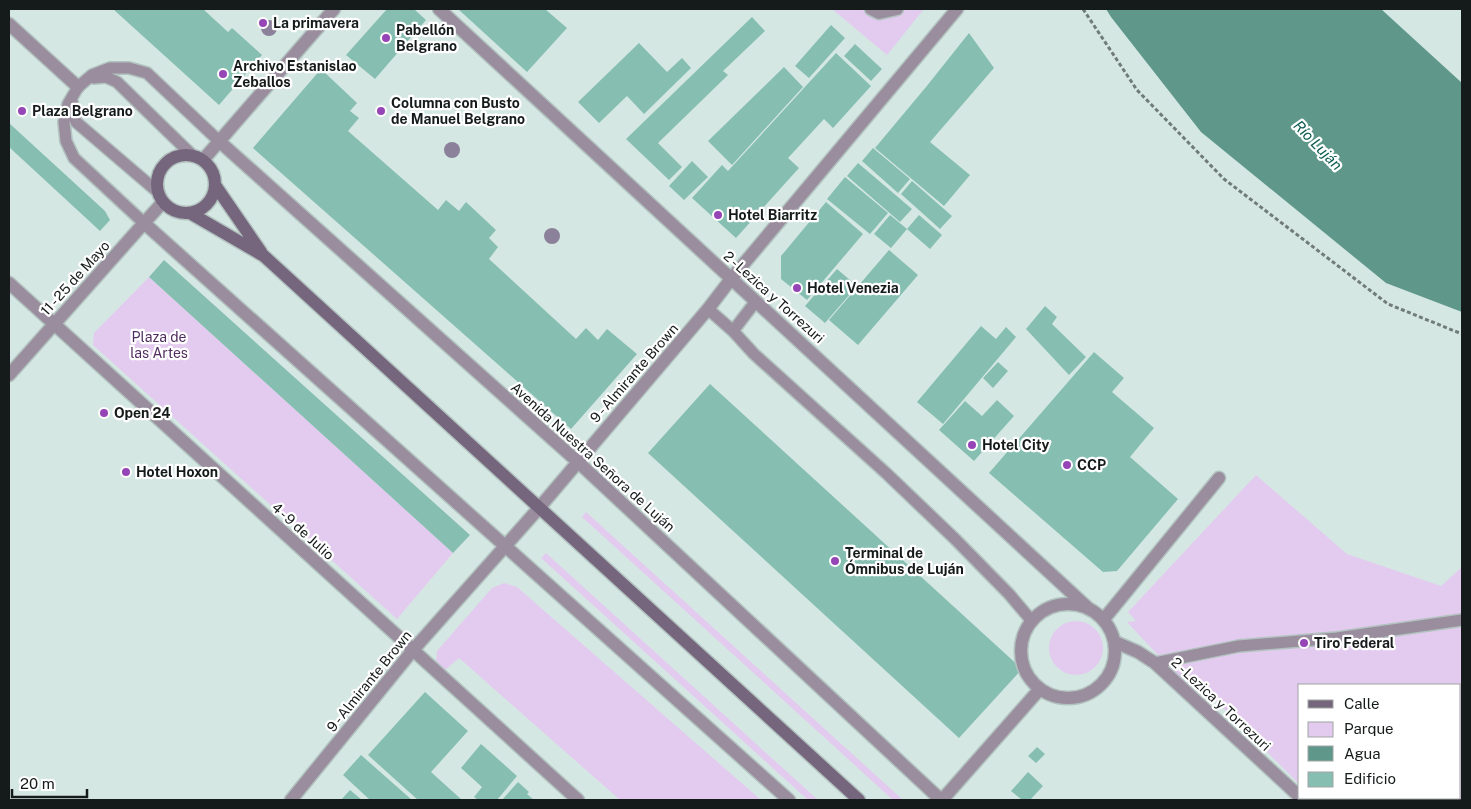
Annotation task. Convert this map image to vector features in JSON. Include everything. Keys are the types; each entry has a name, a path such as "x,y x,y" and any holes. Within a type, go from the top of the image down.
{"main road":[{"path":"183,156 198,158 210,166 214,175 215,185 212,198 203,208 190,213 180,213 171,209 161,197 157,183 165,164 173,158 183,156"},
{"path":"215,185 264,256"},
{"path":"190,213 264,256 859,800"}],"street":[{"path":"198,158 220,142 334,9"},
{"name":"2 - Lezica y Torrezuri","path":"439,9 1088,608"},
{"path":"871,9 879,13 897,9"},
{"name":"9 - Almirante Brown","path":"291,800 413,650 578,462 708,309 957,9"},
{"path":"9,24 78,87"},
{"name":"Avenida Nuestra Señora de Luján","path":"220,142 578,462 942,800"},
{"name":"11 - 25 de Mayo","path":"9,375 144,223 161,197"},
{"path":"144,223 789,800"},
{"name":"4 - 9 de Julio","path":"9,284 578,800"},
{"path":"1104,619 1219,478"},
{"path":"1073,603 1088,608 1104,619 1111,630 1115,642 1114,665 1102,685 1083,697 1060,699 1039,690 1024,672 1020,649 1023,634 1031,620 1043,610 1058,604 1073,603"},
{"name":"2 - Lezica y Torrezuri","path":"1115,642 1138,652 1155,663 1298,795"},
{"path":"942,800 1039,690"}],"lane":[{"path":"161,197 76,122 72,113 72,104 78,87 92,75 110,68 129,68 147,74 220,142"},
{"path":"144,223 74,158 66,142 64,122 68,104 78,87 86,80 96,77 111,78 198,158"},
{"path":"733,331 756,301"},
{"path":"708,309 733,331 754,354 955,538 1009,594 1031,620"},
{"path":"1155,663 1239,646 1337,638 1462,620"}],"path":[{"path":"1083,9 1137,90 1224,180 1388,304 1462,334"}],"green space":[{"path":"832,9 924,9 887,55"},
{"name":"Plaza de las Artes","path":"149,277 453,553 397,619 93,345 94,333"},
{"path":"1256,475 1347,554 1441,586 1462,567 1462,800 1314,799 1461,799 1461,684 1298,684 1298,783 1198,683 1185,684 1127,622 1136,621 1128,612"},
{"path":"586,512 903,800 893,800 582,517"},
{"path":"546,553 818,800 808,800 541,558"},
{"path":"504,583 517,587 761,800 620,800 459,658 445,670 436,661 437,651 492,588"},
{"path":"1076,621 1086,623 1095,629 1101,638 1103,648 1101,658 1095,667 1086,673 1076,675 1066,673 1057,667 1051,658 1049,648 1051,638 1057,629 1066,623"}],"water":[{"name":"Río Luján","path":"1106,9 1381,9 1462,83 1462,312 1386,283 1201,132"}],"building":[{"path":"113,9 203,9 228,32 232,28 262,55 219,105"},
{"name":"Pabellón Belgrano","path":"387,9 414,9 426,20 375,79 346,55"},
{"path":"458,9 545,9 567,28 527,72"},
{"path":"752,17 765,31 723,71 728,75 658,143 682,167 669,180 626,139"},
{"path":"831,25 845,38 809,78 795,66"},
{"path":"969,33 994,68 930,142 970,175 944,206 875,148"},
{"path":"639,43 667,72 682,58 691,68 644,114 627,96 599,123 578,102"},
{"path":"855,44 882,69 871,81 844,56"},
{"path":"836,53 871,86 833,128 824,119 788,158 799,168 736,238 692,198 722,165 728,171"},
{"path":"784,67 803,87 732,165 708,141"},
{"path":"321,69 357,103 350,111 359,118 348,131 438,210 446,200 459,211 466,202 496,230 489,238 498,247 489,259 576,339 586,328 598,340 607,329 637,354 571,429 253,148"},
{"path":"9,123 105,211 110,220 100,231 9,147"},
{"path":"873,148 910,179 898,193 862,161"},
{"path":"692,161 708,177 684,200 669,186"},
{"path":"858,163 912,209 900,222 847,176"},
{"path":"845,177 888,213 870,234 827,199"},
{"path":"912,181 952,216 940,229 901,194"},
{"path":"826,202 863,234 807,300 781,279 781,256"},
{"path":"890,215 907,229 891,248 874,234"},
{"path":"919,215 942,235 930,249 907,229"},
{"path":"889,250 918,275 858,345 829,320"},
{"path":"164,260 470,535 453,553 149,277"},
{"path":"837,269 857,286 825,323 805,306"},
{"path":"1045,306 1057,317 1052,324 1086,357 1069,375 1026,329"},
{"path":"981,326 996,339 1006,327 1016,337 943,424 917,402"},
{"name":"CCP","path":"1094,352 1124,378 1112,392 1154,428 1130,457 1178,499 1117,571 1103,572 989,473"},
{"path":"998,362 1008,371 993,388 983,378"},
{"name":"Terminal de Ómnibus de Luján","path":"710,384 1022,669 959,738 648,453"},
{"name":"Hotel City","path":"997,400 1014,416 974,461 939,430 965,401 982,416"},
{"path":"425,692 468,731 431,772 462,800 418,800 368,755"},
{"path":"481,744 517,776 497,800 478,800 474,797 482,787 461,768"},
{"path":"1037,747 1045,754 1036,763 1028,756"},
{"path":"361,755 412,800 370,800 343,775"},
{"path":"1028,772 1043,786 1030,800 1022,800 1011,791"},
{"path":"518,782 529,792 527,794 534,800 502,800"},
{"path":"350,790 362,800 341,800"}],"place":[{"name":"La primavera","path":"263,23"},
{"name":"Pabellón Belgrano","path":"386,38"},
{"name":"Archivo Estanislao Zeballos","path":"223,74"},
{"name":"Plaza Belgrano","path":"22,111"},
{"name":"Columna con Busto de Manuel Belgrano","path":"381,111"},
{"name":"Hotel Biarritz","path":"718,215"},
{"name":"Hotel Venezia","path":"797,288"},
{"name":"Open 24","path":"104,413"},
{"name":"Hotel City","path":"972,445"},
{"name":"CCP","path":"1067,465"},
{"name":"Hotel Hoxon","path":"126,472"},
{"name":"Terminal de Ómnibus de Luján","path":"835,561"},
{"name":"Tiro Federal","path":"1304,643"}]}
